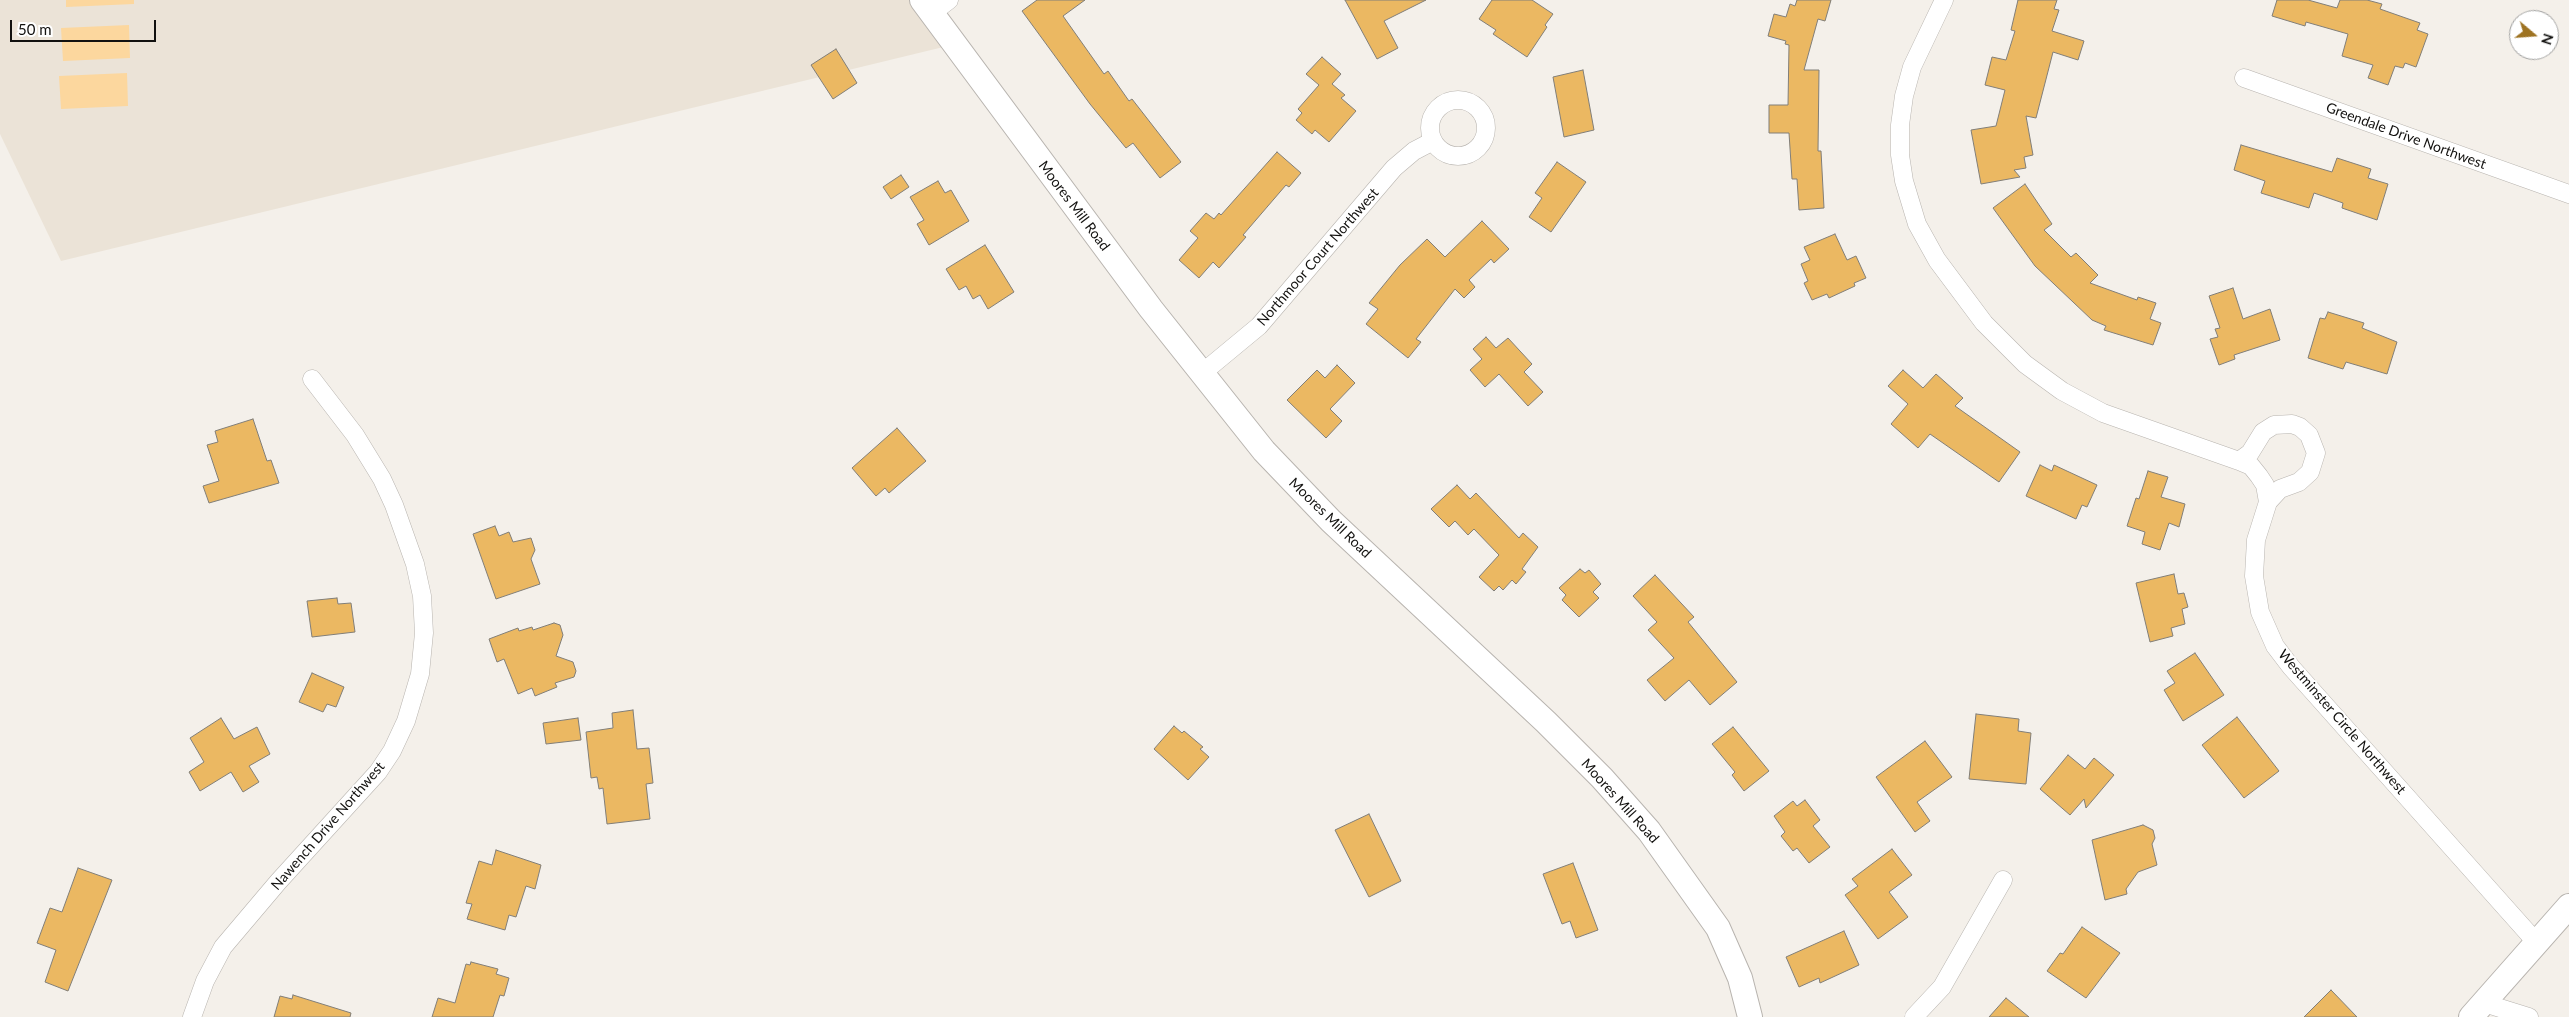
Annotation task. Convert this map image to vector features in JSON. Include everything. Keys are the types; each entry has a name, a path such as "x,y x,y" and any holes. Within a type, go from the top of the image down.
{"street":[{"path":"1944,0 1912,67 1904,96 1900,125 1900,155 1904,181 1917,224 1937,260 1984,323 2025,364 2062,391 2103,413 2250,466 2260,476 2265,485 2268,502"},
{"name":"Moores Mill Road","path":"934,4 1088,225 1201,374 1264,451 1303,494 1546,722 1602,778 1649,831 1718,928 1740,978 1750,1017"},
{"name":"Greendale Drive Northwest","path":"2244,78 2569,194"},
{"name":"Northmoor Court Northwest","path":"1201,374 1259,326 1394,168 1414,151 1433,141"},
{"name":"Nawench Drive Northwest","path":"192,1017 205,981 223,947 278,882 378,772 392,752 406,721 420,674 424,633 422,596 415,564 394,505 382,479 355,435 312,379"},
{"path":"2239,461 2250,453 2263,432 2274,425 2292,424 2300,427 2309,435 2316,453 2310,472 2299,482 2280,490 2268,502"},
{"name":"Westminster Circle Northwest","path":"2268,502 2256,540 2254,576 2260,612 2275,646 2291,667 2536,942"},
{"path":"1914,1017 1942,987 2003,880"},
{"path":"2478,1010 2569,906"},
{"path":"2478,1010 2529,1017"}],"shaded area":[{"path":"0,0 932,0 964,42 61,261 0,134"},
{"path":"66,0 134,0 134,4 66,7"},
{"path":"129,25 130,58 63,61 61,28"},
{"path":"127,73 128,106 61,109 59,76"}],"building":[{"path":"1037,0 1085,0 1063,16 1104,74 1108,71 1129,101 1132,99 1181,162 1160,178 1133,143 1126,148 1090,104 1022,11"},
{"path":"1345,0 1426,0 1384,21 1398,48 1377,59"},
{"path":"1492,0 1532,0 1553,14 1545,25 1547,27 1527,57 1493,34 1496,30 1479,19"},
{"path":"1797,0 1831,0 1825,21 1818,19 1804,70 1819,70 1818,151 1821,151 1824,208 1799,210 1797,179 1792,179 1789,133 1769,133 1769,105 1788,105 1789,45 1785,44 1786,41 1768,36 1774,14 1786,17 1790,4 1795,6"},
{"path":"2018,0 2057,0 2054,9 2059,10 2052,31 2084,41 2078,60 2053,52 2036,118 2026,116 2033,155 2024,157 2026,168 2014,170 2020,177 1981,184 1971,130 1996,126 2005,90 1985,85 1992,57 2006,60 2015,31 2011,30"},
{"path":"2277,0 2308,0 2337,8 2340,0 2367,0 2382,4 2380,9 2420,23 2417,30 2428,34 2416,67 2405,63 2403,68 2395,66 2388,85 2368,78 2373,65 2342,56 2348,34 2306,22 2305,26 2272,16"},
{"path":"836,49 857,83 833,99 811,65"},
{"path":"1322,57 1341,74 1332,84 1345,95 1341,98 1356,111 1329,142 1315,130 1312,134 1296,120 1302,113 1298,109 1319,85 1306,74"},
{"path":"1583,70 1594,130 1564,137 1553,77"},
{"path":"2241,145 2332,172 2337,158 2371,169 2368,178 2388,184 2377,220 2342,208 2343,203 2314,193 2309,208 2261,193 2265,181 2234,170"},
{"path":"1277,152 1301,173 1289,187 1286,185 1243,235 1246,237 1219,268 1213,262 1199,278 1179,260 1198,238 1190,231 1206,213 1214,219 1219,213 1221,215"},
{"path":"1557,162 1586,182 1551,232 1529,217 1542,198 1535,193"},
{"path":"901,175 909,187 891,199 883,187"},
{"path":"938,181 945,193 951,190 969,221 929,245 917,224 924,220 910,197"},
{"path":"2025,184 2052,224 2044,230 2071,257 2076,253 2098,275 2090,283 2137,300 2138,297 2156,303 2150,319 2161,323 2153,345 2104,330 2106,326 2092,320 2035,266 1993,208"},
{"path":"1482,221 1509,249 1494,263 1491,259 1469,280 1475,287 1464,298 1455,289 1416,339 1421,342 1408,358 1366,324 1378,309 1369,303 1400,265 1427,239 1445,257"},
{"path":"1835,234 1847,260 1856,256 1866,278 1854,283 1855,286 1829,298 1827,294 1812,300 1804,283 1808,281 1801,264 1810,260 1804,247"},
{"path":"985,245 1014,292 988,309 980,295 973,299 966,286 959,290 946,269"},
{"path":"2233,288 2243,319 2270,309 2280,340 2234,355 2235,359 2219,365 2210,339 2218,337 2215,329 2220,328 2209,296"},
{"path":"2328,312 2364,323 2362,328 2397,342 2387,374 2346,362 2343,369 2308,358 2320,318 2325,319"},
{"path":"1486,337 1496,348 1508,338 1532,364 1524,372 1543,392 1528,406 1499,374 1485,387 1470,370 1482,359 1473,349"},
{"path":"1337,365 1355,383 1330,409 1342,421 1326,438 1287,400 1317,370 1325,378"},
{"path":"1903,370 1923,388 1936,374 1963,398 1955,406 2020,452 1999,482 1930,434 1918,448 1891,424 1908,404 1888,386"},
{"path":"253,419 267,461 271,460 279,483 209,503 203,486 219,481 207,445 218,442 215,431"},
{"path":"897,428 926,461 889,493 885,488 876,496 852,468"},
{"path":"2040,465 2052,471 2054,465 2097,485 2087,507 2082,505 2076,519 2026,496"},
{"path":"2148,471 2168,477 2161,497 2185,504 2179,527 2169,523 2160,550 2142,544 2145,532 2127,526 2136,498 2139,499"},
{"path":"1457,485 1470,499 1476,493 1519,538 1523,533 1538,547 1522,569 1526,572 1516,584 1512,580 1503,590 1499,586 1494,591 1479,577 1499,555 1474,529 1468,535 1455,521 1449,527 1431,509"},
{"path":"495,526 499,536 509,532 513,542 531,538 535,550 531,559 540,584 496,599 473,534"},
{"path":"1580,569 1585,573 1589,570 1601,584 1593,592 1599,598 1579,617 1562,600 1566,595 1559,588"},
{"path":"2174,574 2178,594 2184,593 2188,607 2182,609 2185,624 2171,628 2173,636 2150,642 2136,583"},
{"path":"1655,575 1694,617 1688,622 1737,682 1710,705 1689,680 1665,701 1647,680 1674,658 1648,630 1657,622 1633,596"},
{"path":"337,598 338,604 351,603 355,632 312,637 307,601"},
{"path":"554,623 560,625 563,635 556,656 573,662 576,671 574,677 555,683 557,687 535,696 532,688 518,694 504,659 497,662 489,639 518,628 519,631 532,627 533,630"},
{"path":"2195,653 2224,695 2183,721 2164,690 2175,683 2167,671"},
{"path":"312,673 344,687 336,707 327,704 323,712 299,702"},
{"path":"633,710 637,749 649,748 653,783 646,784 650,819 607,824 603,788 599,789 597,777 591,778 586,732 613,728 612,713"},
{"path":"1976,714 2019,719 2018,731 2031,733 2026,784 1969,779"},
{"path":"2237,717 2279,771 2244,798 2202,745"},
{"path":"221,718 234,739 257,727 270,754 249,766 259,782 243,792 231,772 200,791 189,772 204,762 190,738"},
{"path":"578,718 581,740 546,744 543,723"},
{"path":"1174,726 1182,733 1184,731 1203,747 1200,749 1209,757 1188,780 1154,749"},
{"path":"1733,727 1769,771 1744,791 1732,775 1735,772 1712,744"},
{"path":"1925,741 1952,777 1917,802 1930,821 1915,832 1876,777"},
{"path":"2068,755 2085,769 2094,758 2114,775 2086,808 2084,799 2070,815 2040,789"},
{"path":"1805,800 1820,820 1813,826 1830,847 1809,863 1797,848 1793,851 1781,836 1785,832 1774,816 1793,801 1797,806"},
{"path":"1369,814 1401,881 1369,897 1335,830"},
{"path":"2143,825 2153,830 2155,838 2152,844 2157,865 2138,872 2126,889 2127,894 2105,900 2092,840"},
{"path":"1892,849 1912,875 1889,892 1908,917 1878,939 1845,895 1858,886 1852,879"},
{"path":"496,850 541,865 535,889 526,886 516,917 509,915 505,930 467,919 472,904 466,903 479,861 492,865"},
{"path":"1573,863 1598,930 1576,938 1570,921 1562,924 1543,874"},
{"path":"78,868 112,880 68,991 45,982 56,950 37,943 50,908 62,912"},
{"path":"2082,927 2120,953 2086,998 2047,971 2060,953 2063,954"},
{"path":"1844,931 1859,965 1820,983 1819,978 1799,987 1786,957"},
{"path":"471,962 498,969 496,974 509,978 504,996 500,995 493,1017 432,1017 438,998 455,1003 466,964 470,965"},
{"path":"2331,990 2357,1017 2304,1017"},
{"path":"293,995 351,1013 350,1017 274,1017 280,996 292,999"},
{"path":"2006,998 2029,1017 1989,1017"}]}
